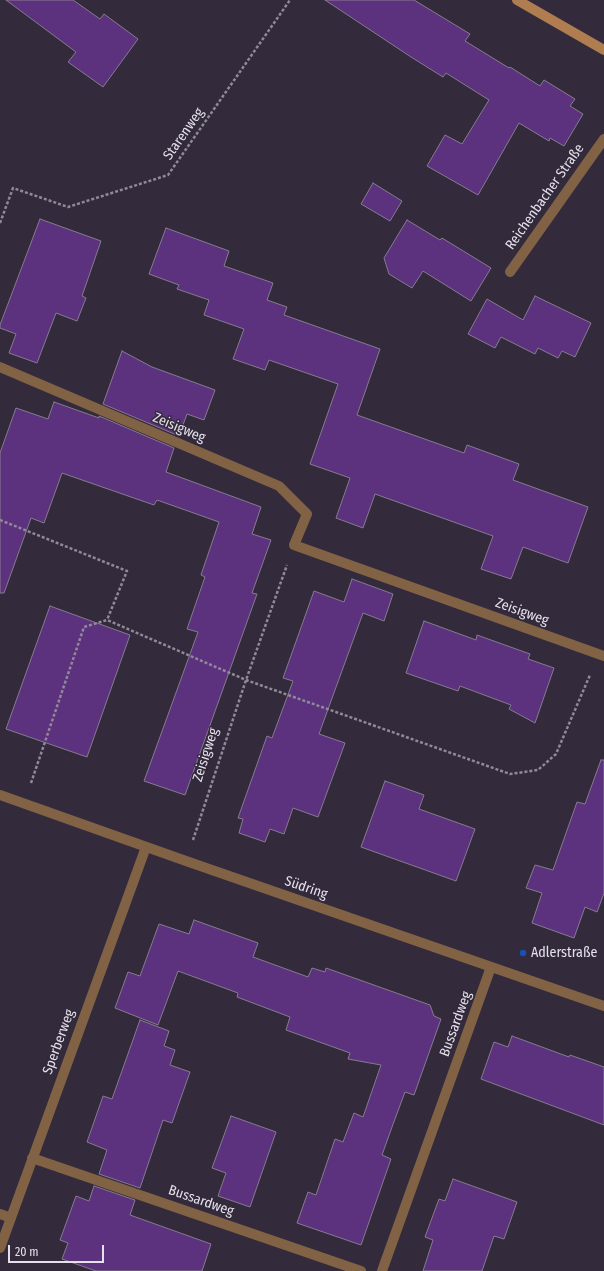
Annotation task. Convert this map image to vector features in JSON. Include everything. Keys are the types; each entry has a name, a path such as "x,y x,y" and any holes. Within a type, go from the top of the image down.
{"street":[{"path":"517,0 604,50"},
{"name":"Reichenbacher Straße","path":"510,272 604,139"},
{"name":"Zeisigweg","path":"0,367 279,486 306,514 294,545 601,655"},
{"name":"Südring","path":"0,795 604,1006"},
{"name":"Sperberweg","path":"0,1248 146,847"},
{"name":"Bussardweg","path":"382,1271 491,967"},
{"name":"Bussardweg","path":"32,1158 361,1271"},
{"path":"0,1214 11,1218"}],"path":[{"name":"Starenweg","path":"0,222 13,188 68,207 168,175 290,0"},
{"path":"0,520 127,571 107,620"},
{"name":"Zeisigweg","path":"186,861 246,680 294,545"},
{"path":"24,804 84,627 107,620 246,680 510,774 538,770 556,754 601,655"}],"building":[{"path":"6,0 73,0 100,19 104,14 138,39 103,87 68,62 76,52"},
{"path":"325,0 414,0 470,34 465,41 540,86 544,80 575,99 570,106 583,114 564,146 550,138 549,141 519,123 478,195 427,166 445,135 462,144 489,100 446,73 443,77"},
{"path":"373,183 402,201 390,221 361,204"},
{"path":"40,219 101,241 82,296 86,298 77,321 56,313 37,363 9,353 16,334 0,328 0,325"},
{"path":"407,220 440,240 442,238 491,268 471,301 423,271 412,288 389,274 384,258"},
{"path":"166,228 229,251 224,266 273,283 267,300 287,307 284,315 380,349 357,415 464,453 467,445 519,464 513,480 588,507 568,563 523,547 511,579 481,569 493,536 375,494 363,528 336,518 350,478 310,464 338,384 269,360 265,370 233,359 244,329 204,315 209,300 177,289 179,285 149,274"},
{"path":"535,296 591,323 575,357 562,351 558,358 538,348 535,354 501,337 495,348 468,334 487,299 523,320"},
{"path":"122,351 152,367 215,390 204,420 187,414 179,436 103,404"},
{"path":"54,402 99,418 99,416 174,448 166,472 261,507 252,534 271,540 252,593 257,594 185,795 144,781 198,632 187,629 205,577 201,575 219,522 157,500 154,505 62,473 44,523 31,518 4,593 0,593 0,453 16,408 48,419"},
{"path":"352,579 393,594 384,621 363,613 319,734 345,743 318,817 293,808 284,834 270,829 265,842 239,833 243,819 238,818 267,736 272,738 293,681 283,678 314,591 344,602"},
{"path":"50,606 130,635 87,757 6,729"},
{"path":"424,621 476,640 477,635 530,654 528,659 554,668 535,723 509,709 511,705 460,686 458,691 406,673"},
{"path":"601,760 604,760 604,893 597,912 585,907 574,938 532,923 542,893 526,888 535,865 553,870 577,802 585,804"},
{"path":"385,781 424,795 419,809 475,829 456,881 361,847"},
{"path":"194,920 258,943 253,957 308,977 312,968 325,972 326,968 430,1005 434,1016 441,1019 414,1095 405,1092 382,1155 391,1159 361,1245 297,1223 308,1192 316,1195 335,1139 343,1142 354,1113 363,1117 381,1065 348,1059 350,1053 286,1030 290,1017 237,997 238,993 178,971 158,1025 115,1008 128,972 140,976 159,924 189,934"},
{"path":"140,1020 169,1031 164,1046 175,1050 170,1065 190,1072 172,1123 163,1120 140,1188 99,1174 107,1150 87,1142 103,1096 112,1099"},
{"path":"512,1036 569,1057 570,1055 604,1067 604,1125 481,1079 494,1042 508,1047"},
{"path":"231,1116 276,1132 250,1207 218,1196 226,1173 212,1168"},
{"path":"453,1179 517,1202 504,1239 494,1236 482,1271 423,1271 433,1240 425,1237 439,1199 445,1201"},
{"path":"94,1186 135,1200 130,1215 211,1244 202,1271 96,1271 62,1259 68,1243 60,1240 76,1196 89,1201"}],"place":[{"name":"Adlerstraße","path":"523,953"}]}
